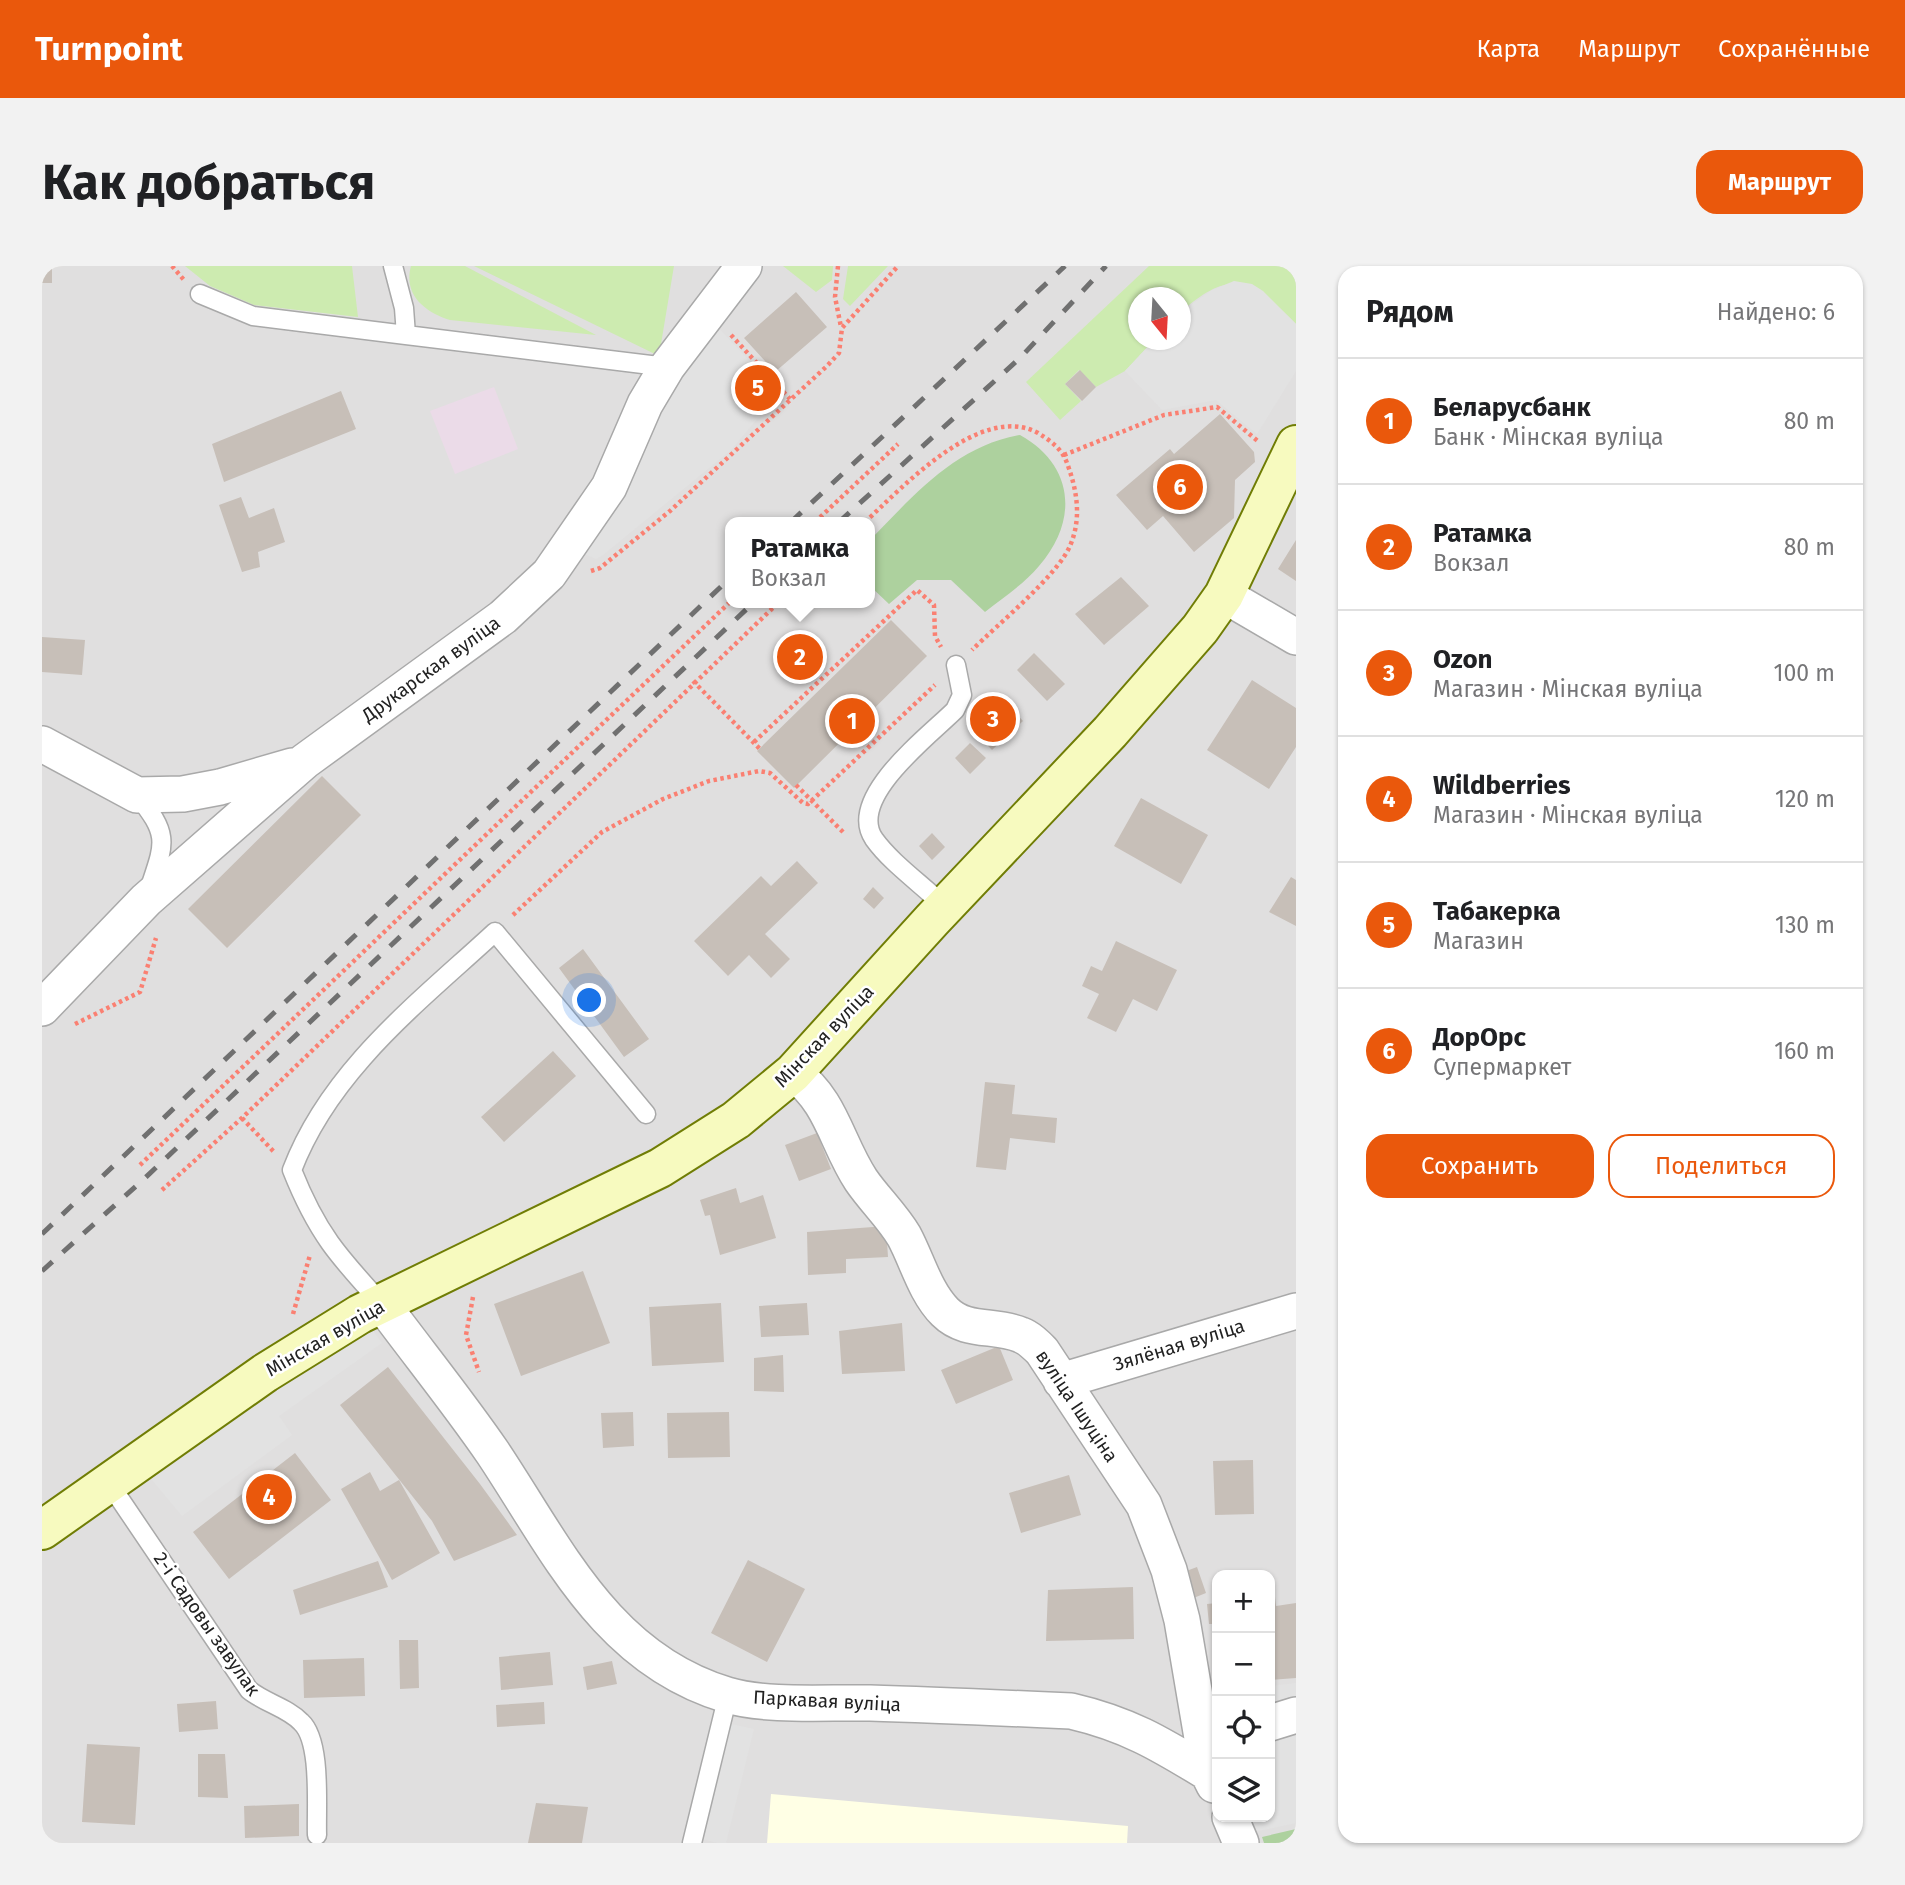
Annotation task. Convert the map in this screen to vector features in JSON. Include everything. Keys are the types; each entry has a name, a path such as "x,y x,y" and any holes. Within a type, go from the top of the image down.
{"street":[{"name":"Друкарская вуліца","path":"42,1008 146,900 305,761 503,617 549,574 609,487 645,404 667,367 744,266"},
{"name":"Мінская вуліца","path":"42,1530 265,1373 360,1314 660,1168 736,1120 793,1073 1171,664 1224,595 1292,454"},
{"path":"1224,595 1296,637"},
{"path":"42,744 137,795 183,794 220,787 305,761"},
{"name":"вуліца Ішуціна","path":"793,1073 811,1086 832,1118 843,1148 860,1179 903,1235 916,1266 944,1311 970,1326 1020,1335 1042,1351 1144,1505 1169,1570 1212,1762"},
{"name":"Паркавая вуліца","path":"382,1304 470,1420 559,1560 598,1610 633,1644 677,1673 728,1695 792,1702 1071,1711 1116,1722 1212,1770"},
{"name":"Зялёная вуліца","path":"1062,1381 1296,1311"},
{"path":"1275,1722 1296,1716"},
{"path":"1232,1822 1241,1843"}],"lane":[{"path":"394,266 404,308 406,335"},
{"path":"200,294 253,316 667,367"},
{"path":"945,907 874,838 867,816 879,786 955,710 961,695 956,665"},
{"path":"137,795 159,821 163,844 146,900"},
{"path":"382,1304 340,1259 317,1227 292,1170 317,1116 345,1077 384,1033 495,932 646,1114"},
{"name":"2-і Садовы завулак","path":"109,1482 249,1690 261,1700 301,1721 307,1731 314,1750 317,1835"},
{"path":"693,1842 728,1695"}],"path":[{"path":"549,574 576,576 600,568 670,511 839,353 842,328 835,297 838,266"},
{"path":"842,328 898,266"},
{"path":"710,311 790,399"},
{"path":"1064,454 1164,415 1217,407 1292,454"},
{"path":"495,932 602,832 663,799 709,781 759,771 770,773 803,803 811,801 1049,573 1069,547 1078,507 1064,454 1051,441 1017,425 996,427 941,454 871,517"},
{"path":"820,517 898,444"},
{"path":"754,743 917,590 934,605 935,636 956,665"},
{"path":"139,1165 725,607"},
{"path":"162,1190 242,1118 693,681 773,608"},
{"path":"693,681 760,749"},
{"path":"796,785 811,801"},
{"path":"95,1013 140,992"},
{"path":"242,1118 292,1170"},
{"path":"290,1321 317,1227"},
{"path":"477,1291 467,1315 466,1335 483,1381"}],"shaded area":[{"path":"42,266 1296,266 1296,1843 42,1843"},
{"path":"1234,281 1252,284 1263,291 1296,324 1296,371 1257,434 1216,400 1162,410 1125,371 1145,350 1191,350 1191,305 1212,290"},
{"path":"713,322 779,393 731,450 603,555 596,559 573,549"},
{"path":"494,387 518,449 455,474 430,411"},
{"path":"360,1314 382,1343 279,1416 292,1435 182,1516 137,1462"},
{"path":"1296,1683 1296,1709 1275,1712 1275,1685"},
{"path":"722,1722 754,1729 726,1843 718,1843 693,1837"},
{"path":"1296,1733 1296,1823 1249,1833 1247,1822 1275,1822 1275,1738"},
{"path":"771,1794 1128,1826 1127,1843 767,1843"}],"green space":[{"path":"185,266 352,266 358,317 254,305 210,286"},
{"path":"411,266 465,266 596,335 450,320 432,312 418,301 410,286"},
{"path":"474,266 674,266 659,356"},
{"path":"783,266 833,266 832,280 816,292"},
{"path":"848,266 888,266 850,306 843,299"},
{"path":"1149,266 1296,266 1296,324 1267,298 1242,285 1229,284 1215,288 1191,304 1191,287 1128,287 1128,350 1145,350 1125,371 1096,387 1079,370 1065,384 1081,401 1060,420 1026,382"},
{"path":"1020,435 1038,447 1060,478 1065,494 1065,512 1052,548 1020,585 985,612 951,580 917,580 889,604 875,591 875,535 920,490 956,461 997,441"},
{"path":"1296,1829 1296,1843 1264,1843 1262,1837"}],"building":[{"path":"42,266 52,266 52,283 42,283"},
{"path":"796,292 827,327 775,372 744,338"},
{"path":"1080,370 1096,387 1082,401 1065,384"},
{"path":"341,391 356,429 224,482 212,444"},
{"path":"1220,414 1254,452 1255,462 1235,480 1234,518 1194,552 1163,516 1147,530 1116,495 1170,449 1174,454"},
{"path":"241,497 249,518 274,508 285,542 258,552 260,567 242,572 219,505"},
{"path":"1296,540 1296,581 1278,569"},
{"path":"1121,577 1149,606 1104,645 1075,614"},
{"path":"891,620 927,656 794,788 757,751"},
{"path":"42,637 85,640 82,675 42,672"},
{"path":"1034,653 1065,684 1047,701 1017,670"},
{"path":"1252,680 1296,708 1296,747 1269,789 1207,750"},
{"path":"997,693 1023,721 992,750 966,723"},
{"path":"970,743 986,758 970,774 955,758"},
{"path":"322,776 361,815 227,948 188,909"},
{"path":"1141,798 1208,835 1181,884 1114,846"},
{"path":"932,833 945,847 932,860 919,846"},
{"path":"797,861 818,883 765,934 790,959 771,978 749,955 728,976 694,941 761,876 771,886"},
{"path":"1291,877 1296,880 1296,926 1269,912"},
{"path":"873,887 884,898 874,909 863,899"},
{"path":"1116,941 1177,970 1157,1011 1133,999 1116,1032 1087,1018 1099,994 1082,986 1091,966 1102,971"},
{"path":"583,949 649,1039 624,1057 559,968"},
{"path":"553,1051 576,1076 504,1142 481,1117"},
{"path":"985,1082 1015,1085 1012,1114 1057,1118 1055,1143 1010,1138 1006,1170 976,1167"},
{"path":"817,1133 831,1169 799,1181 785,1145"},
{"path":"736,1188 740,1203 763,1195 776,1238 720,1255 710,1215 705,1216 700,1200"},
{"path":"886,1226 888,1257 846,1259 846,1273 808,1275 807,1232"},
{"path":"583,1271 610,1343 521,1376 494,1304"},
{"path":"721,1303 724,1362 652,1366 649,1307"},
{"path":"807,1303 809,1335 761,1337 759,1306"},
{"path":"902,1323 905,1371 842,1374 839,1331"},
{"path":"999,1346 1013,1380 956,1404 941,1370"},
{"path":"783,1355 784,1392 754,1391 754,1358"},
{"path":"388,1367 517,1535 454,1561 432,1521 340,1405"},
{"path":"633,1412 634,1446 603,1448 601,1413"},
{"path":"729,1412 730,1457 668,1458 667,1413"},
{"path":"295,1453 331,1500 229,1579 193,1532"},
{"path":"1253,1460 1254,1514 1215,1515 1213,1461"},
{"path":"370,1472 380,1491 399,1480 440,1553 392,1580 341,1489"},
{"path":"1069,1475 1081,1515 1021,1533 1009,1493"},
{"path":"748,1560 805,1589 767,1662 711,1633"},
{"path":"378,1561 388,1587 300,1615 293,1590"},
{"path":"1197,1567 1206,1593 1191,1599 1181,1573"},
{"path":"1133,1587 1134,1639 1046,1641 1048,1590"},
{"path":"1275,1597 1276,1606 1296,1603 1296,1678 1275,1680"},
{"path":"1207,1604 1212,1604 1212,1624 1209,1624"},
{"path":"399,1640 418,1640 419,1688 400,1689"},
{"path":"550,1652 553,1685 501,1690 499,1657"},
{"path":"364,1658 365,1696 304,1698 303,1660"},
{"path":"612,1661 617,1684 587,1690 583,1667"},
{"path":"216,1701 218,1729 179,1732 177,1704"},
{"path":"544,1702 545,1724 497,1727 496,1705"},
{"path":"87,1744 140,1747 135,1825 82,1822"},
{"path":"198,1754 225,1754 228,1798 198,1797"},
{"path":"536,1803 588,1807 582,1843 528,1843"},
{"path":"299,1804 299,1836 245,1838 244,1806"}],"railway":[{"path":"796,517 1065,266"},
{"path":"845,517 1020,358 1106,266"},
{"path":"42,1234 725,583"},
{"path":"42,1271 145,1178 748,608"}],"place":[{"name":"Табакерка","path":"758,388"},
{"name":"ДорОрс","path":"1180,487"},
{"name":"Ратамка","path":"800,657"},
{"name":"Ozon","path":"993,719"},
{"name":"Беларусбанк","path":"852,721"},
{"name":"Wildberries","path":"269,1497"}]}
